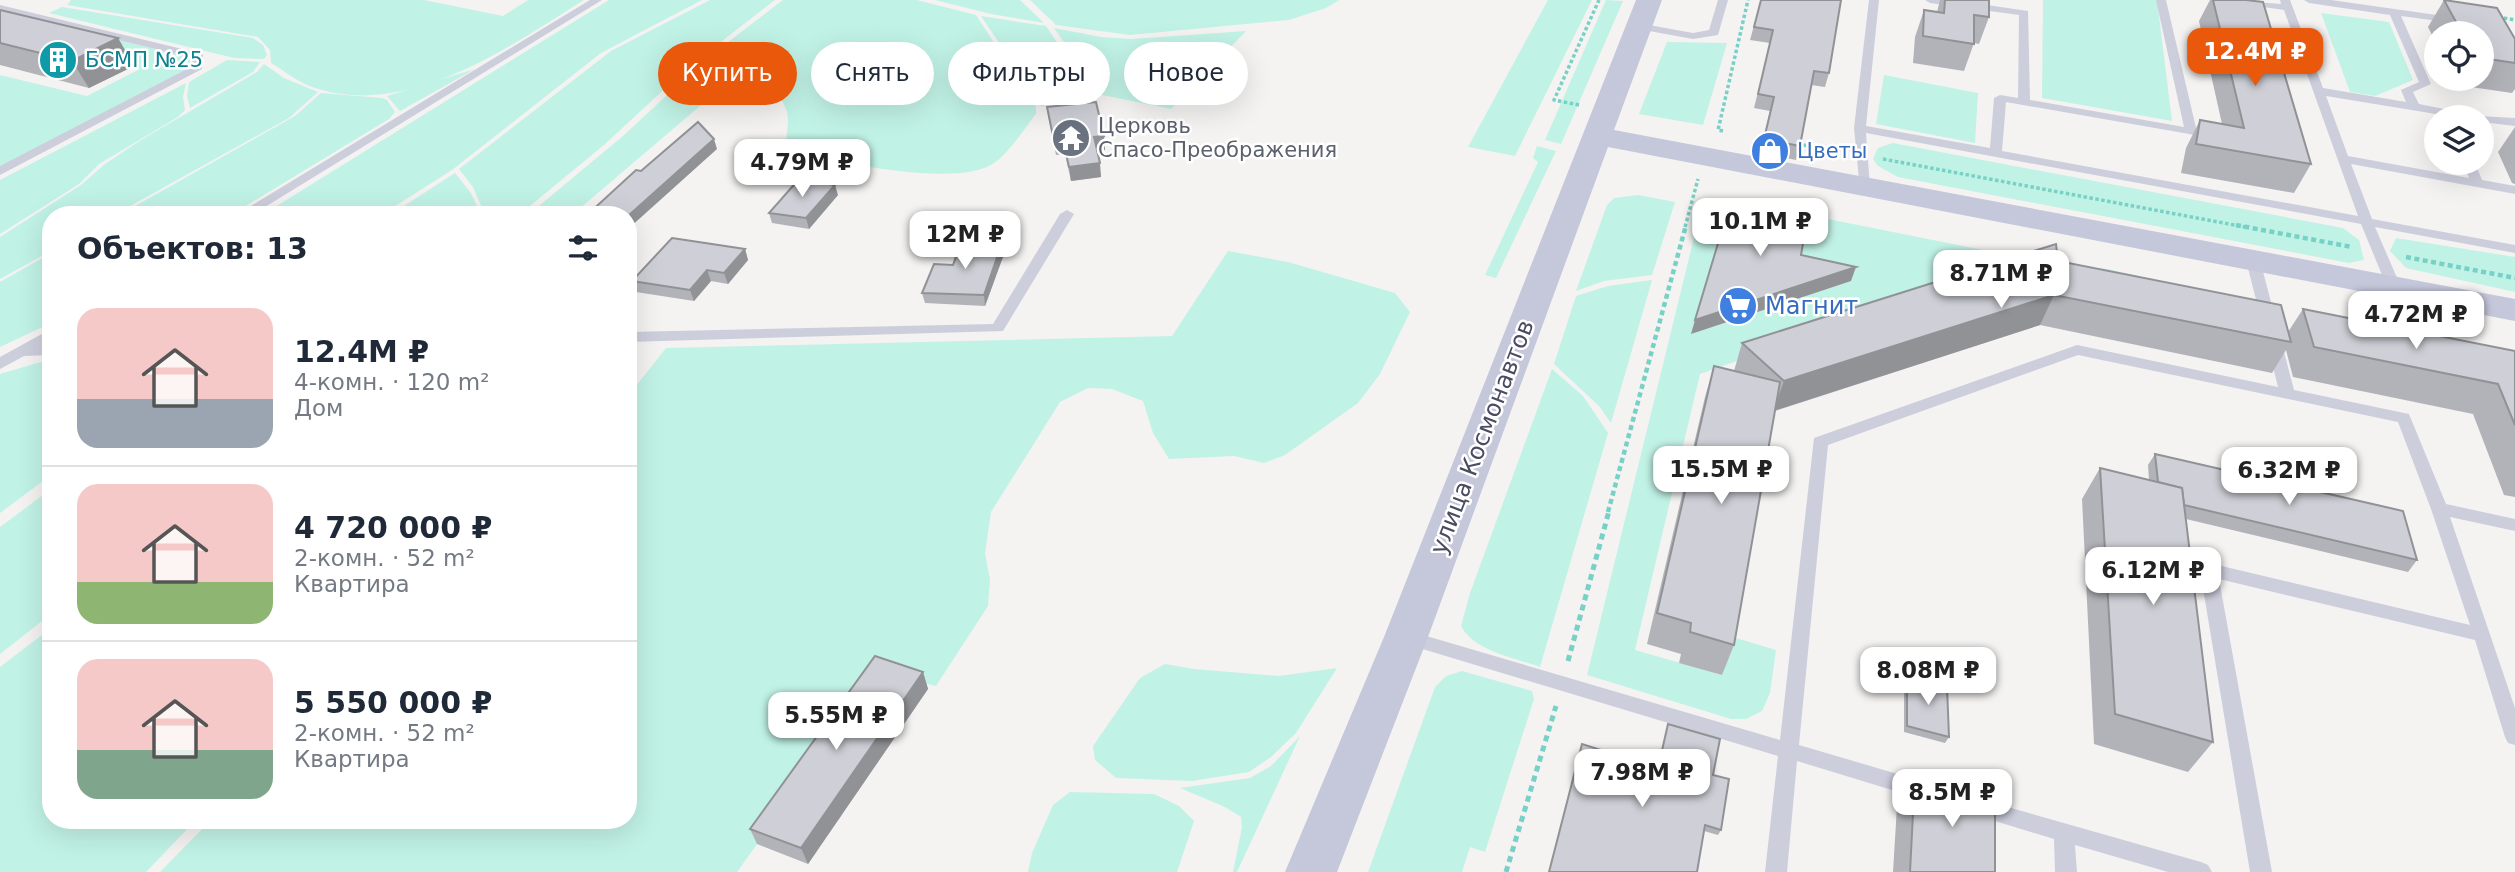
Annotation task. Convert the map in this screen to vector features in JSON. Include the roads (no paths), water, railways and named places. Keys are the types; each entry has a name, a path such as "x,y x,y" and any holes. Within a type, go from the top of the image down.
{"main road":[{"name":"улица Космонавтов","path":"1311,872 1406,637 1649,0"},
{"path":"1600,123 1864,171 2253,260 2515,310"}],"lane":[{"path":"258,206 597,0"},
{"path":"1638,26 1693,36 1714,33 1723,0"},
{"path":"1864,171 1860,128 1874,0"},
{"path":"1930,0 2024,13 2024,102"},
{"path":"1996,153 2000,98 2191,132 2161,0"},
{"path":"2236,0 2287,4 2365,221 2394,287"},
{"path":"2309,0 2461,21"},
{"path":"0,8 199,56 196,69 0,171"},
{"path":"2394,12 2425,84 2407,90 2414,107"},
{"path":"2319,91 2424,109"},
{"path":"2494,119 2515,122"},
{"path":"1860,128 2515,249"},
{"path":"2343,159 2515,190"},
{"path":"2474,175 2477,183"},
{"path":"637,337 998,328 1067,214"},
{"path":"2253,260 2287,394"},
{"path":"0,364 42,338"},
{"path":"21,351 42,350"},
{"path":"1776,872 1821,443 2077,350 2404,418 2439,509 2515,737"},
{"path":"2439,509 2515,525"},
{"path":"2261,872 2209,570 2482,635"},
{"path":"1406,637 2201,872"},
{"path":"2064,833 2066,872"}],"place":[{"name":"БСМП №25","path":"58,60"},
{"name":"Церковь Спасо-Преображения","path":"1071,138"},
{"name":"Цветы","path":"1770,151"},
{"name":"Магнит","path":"1738,306"}]}
